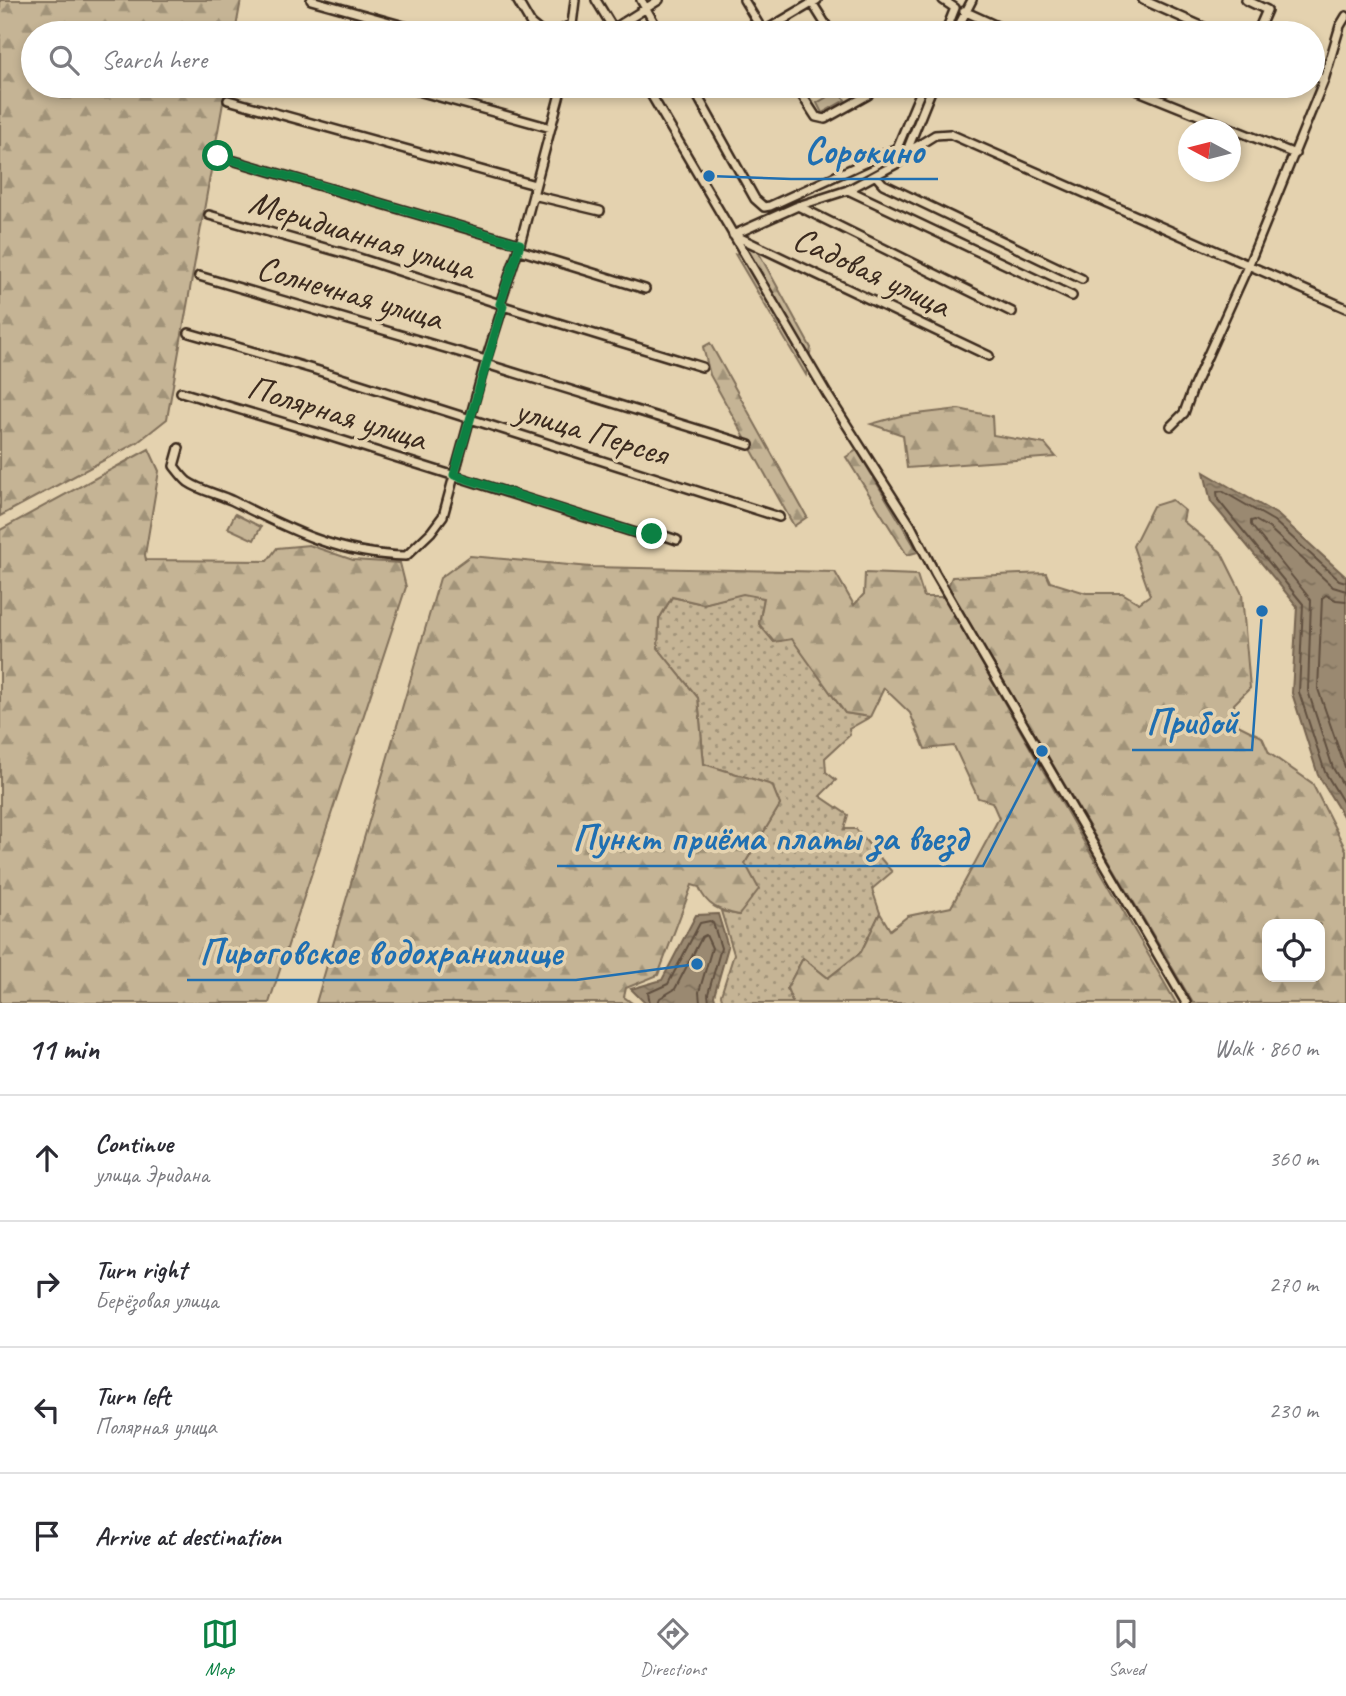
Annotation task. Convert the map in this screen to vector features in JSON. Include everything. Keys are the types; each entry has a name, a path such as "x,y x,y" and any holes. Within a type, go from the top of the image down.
{"street":[{"path":"311,0 386,21"},
{"path":"517,0 529,21"},
{"path":"572,21 575,0"},
{"path":"596,0 609,21"},
{"path":"641,0 653,21"},
{"path":"628,21 659,0"},
{"path":"744,0 756,21"},
{"path":"943,0 955,8 950,21"},
{"path":"960,21 972,0"},
{"path":"1143,0 1190,21"},
{"path":"1246,0 1267,10 1262,21"},
{"path":"782,21 813,1 824,21"},
{"path":"964,11 986,21"},
{"path":"1325,77 1340,26 1346,16"},
{"path":"443,98 551,128"},
{"path":"179,448 174,466 188,482 301,535 381,555 406,556 443,516 559,98"},
{"path":"653,98 827,394 911,526 935,573 1186,1003"},
{"path":"699,98 755,199 764,206 770,206 897,148 918,98"},
{"path":"804,98 816,117 825,119 863,98"},
{"path":"733,235 798,206 848,190 898,163 906,153 928,98"},
{"path":"1156,98 1295,154"},
{"path":"1171,426 1184,413 1317,98"},
{"path":"228,100 535,186"},
{"path":"906,153 935,135 950,134 1346,308"},
{"path":"218,156 519,247 645,289"},
{"path":"876,176 883,184 1082,279"},
{"path":"848,190 1072,296"},
{"path":"533,195 600,211"},
{"path":"798,206 1012,312"},
{"name":"Меридианная улица","path":"209,215 350,255 702,367"},
{"name":"Садовая улица","path":"733,235 989,356"},
{"name":"Солнечная улица","path":"199,276 486,362 749,446"},
{"name":"улица Персея","path":"189,332 779,517"},
{"name":"Полярная улица","path":"181,392 639,534 662,535 677,540"}],"green space":[{"path":"0,0 241,0 237,21 21,21 21,98 224,98 167,419 138,442 0,516"},
{"path":"825,98 845,100 822,113 817,103"},
{"path":"755,246 811,348 806,375 735,254"},
{"path":"710,343 807,517 794,526 710,375 703,347"},
{"path":"959,409 992,416 993,435 1045,444 1056,457 907,468 903,435 871,424 900,416"},
{"path":"149,449 159,471 146,560 267,561 277,548 309,545 353,560 400,563 406,587 269,1003 0,1003 0,530"},
{"path":"857,450 918,552 907,555 846,457"},
{"path":"1172,500 1185,511 1183,521 1221,552 1242,594 1250,688 1234,704 1238,725 1262,737 1269,753 1312,783 1346,850 1346,1003 1193,1003 948,586 952,577 1046,573 1050,582 1086,593 1122,593 1139,603 1150,595 1133,546 1153,506"},
{"path":"235,514 261,527 254,540 228,528"},
{"path":"470,556 591,567 835,572 854,605 864,594 865,573 917,575 924,597 944,597 1176,1003 793,1003 787,988 803,958 828,978 861,952 880,913 890,930 908,916 951,907 999,818 992,802 978,798 954,746 925,749 910,713 884,688 870,717 845,713 792,639 774,642 759,624 764,598 743,594 703,604 672,597 659,619 658,648 698,698 704,764 772,785 780,805 745,863 759,889 739,915 714,907 699,887 692,885 658,975 626,988 624,997 632,1003 316,1003 440,578"},
{"path":"743,593 764,598 759,624 774,642 792,638 845,713 870,717 849,729 850,735 825,758 826,772 836,780 820,796 848,815 844,829 856,829 892,872 872,889 880,913 861,952 828,978 803,958 787,988 793,1003 723,1003 721,995 734,954 721,911 739,915 745,863 780,805 772,785 704,764 698,698 658,648 659,619 672,597 703,604"}],"water":[{"path":"1204,472 1278,515 1346,577 1346,821 1318,775 1292,693 1297,606 1211,502"},
{"path":"718,914 728,947 714,996 716,1003 645,1003 631,989 662,980 696,915"}],"place":[{"name":"Сорокино","path":"709,176"},
{"name":"Прибой","path":"1262,611"},
{"name":"Пункт приёма платы за въезд","path":"1042,751"},
{"name":"Пироговское водохранилище","path":"697,964"}],"route":[{"path":"218,156 520,244 500,304 503,306 454,475 639,534 652,534"}]}
